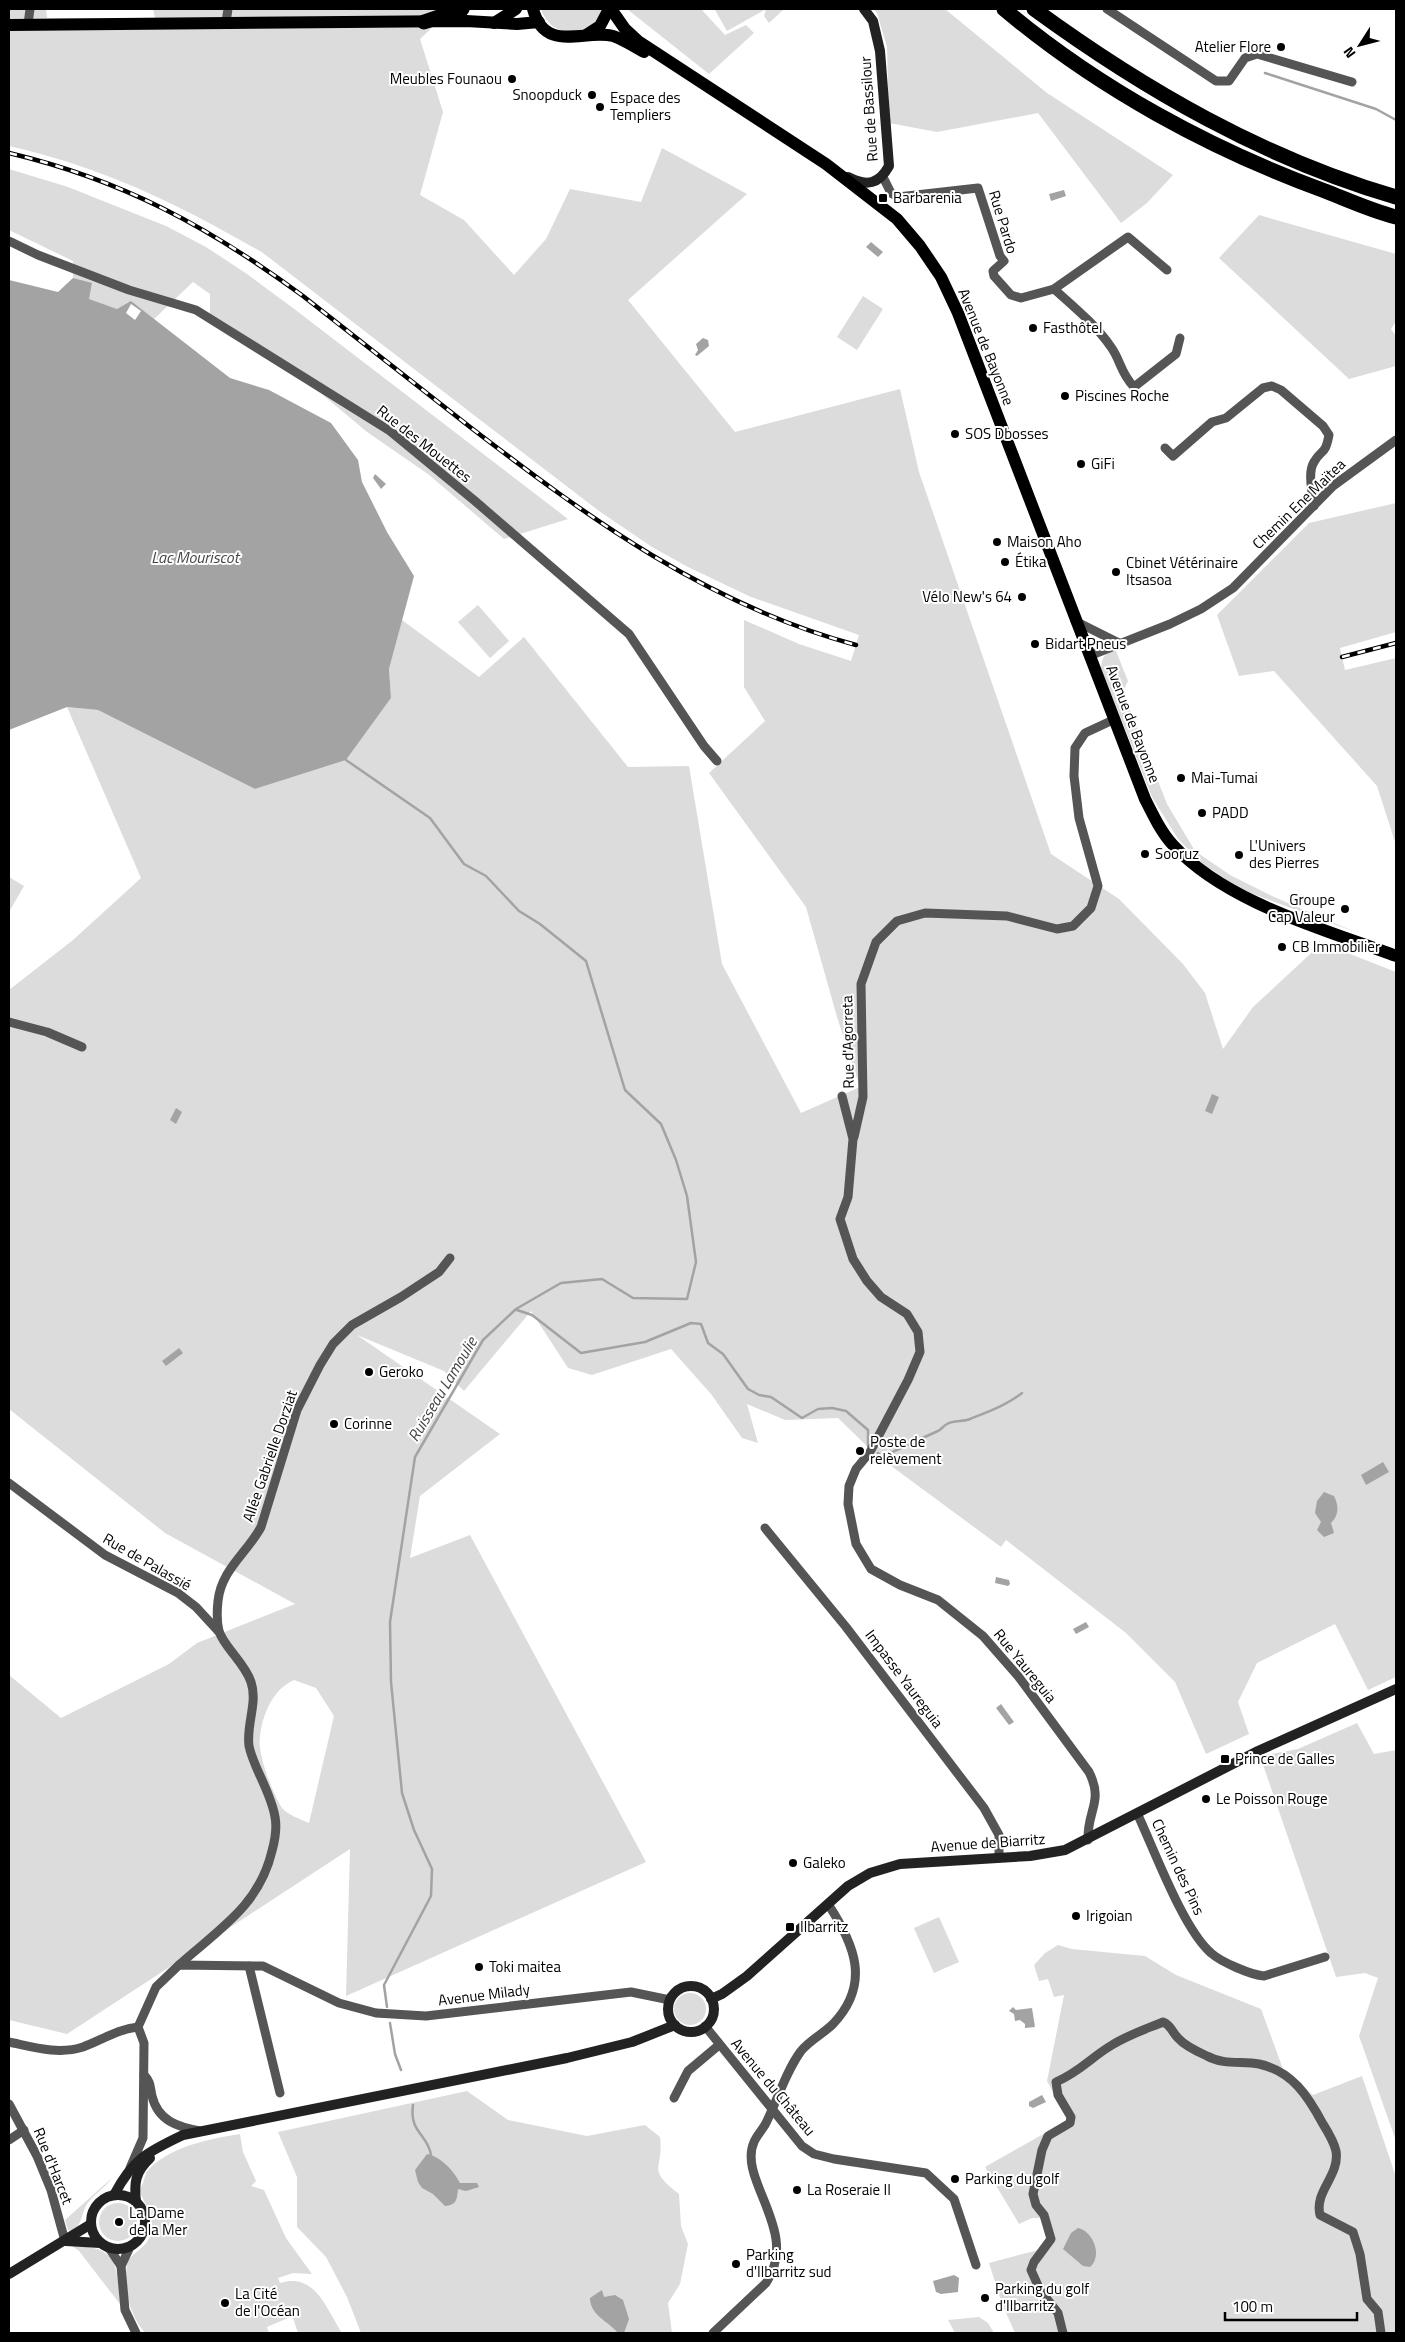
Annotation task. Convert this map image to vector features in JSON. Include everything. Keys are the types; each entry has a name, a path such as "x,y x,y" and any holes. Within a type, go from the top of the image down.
{"highway":[{"path":"424,22 462,9"},
{"path":"1004,9 1082,68 1135,101 1214,145 1293,180 1396,217"},
{"path":"1034,9 1143,84 1220,127 1299,163 1396,197"}],"main road":[{"path":"494,23 516,9"},
{"path":"533,9 539,22 558,36 613,36 646,53 872,201"},
{"path":"581,37 600,26 610,9 625,29 638,40 826,164 872,201"},
{"name":"Rue de Bassilour","path":"826,164 855,181 876,182 883,177 889,166 880,51 873,22 864,9"},
{"path":"9,25 226,22 539,22"},
{"name":"Avenue de Bayonne","path":"872,201 897,219 920,246 940,277 958,313 1145,800 1172,844 1188,860 1211,878 1246,899 1396,956"},
{"name":"Avenue de Biarritz","path":"711,1999 722,1994 761,1965 856,1880 888,1867 1047,1854 1065,1850 1088,1840 1258,1751 1396,1689"},
{"path":"694,1986 707,1993 711,1999 713,2014 705,2026 693,2032 680,2029 668,2014 670,2000 679,1989 694,1986"},
{"path":"104,2245 92,2231 91,2224 97,2205 114,2195 130,2168 150,2150 184,2135 567,2058 632,2042 675,2025"},
{"path":"136,2202 134,2186 136,2175 142,2165 165,2144"},
{"path":"65,2241 123,2249 137,2242 145,2226 142,2209 136,2202 126,2196 114,2195"},
{"path":"9,2274 91,2224"}],"street":[{"path":"28,24 30,9"},
{"path":"226,22 228,9"},
{"path":"1107,9 1216,81 1229,81 1245,58 1257,54 1352,82"},
{"name":"Rue Pardo","path":"883,177 891,193 898,197 978,188 1000,256 1004,261 993,271 994,276 1011,295 1021,298 1054,289 1128,237 1167,270"},
{"name":"Rue des Mouettes","path":"9,240 38,255 129,290 196,310 390,431 475,501 629,634 704,746 717,761"},
{"path":"1054,289 1086,317 1112,348 1124,377 1134,386 1176,354 1180,338"},
{"path":"1165,448 1173,456 1212,422 1226,418 1263,388 1272,386 1281,390 1323,426 1329,435 1326,450 1313,462 1311,479 1314,506"},
{"name":"Chemin Ene Maïtea","path":"1089,656 1201,609 1233,588 1333,486 1396,440"},
{"path":"1075,621 1121,644"},
{"name":"Rue d'Agorreta","path":"840,1219 848,1197 850,1153 863,1097 861,984 876,942 897,921 926,913 1007,916 1057,929 1073,926 1091,908 1098,886 1079,818 1074,776 1075,748 1085,733 1113,720"},
{"path":"9,1022 47,1032 82,1047"},
{"name":"Rue d'Agorreta","path":"842,1096 853,1140"},
{"name":"Rue Yaureguia","path":"840,1219 853,1259 866,1281 881,1297 907,1314 918,1332 920,1352 908,1380 870,1452 856,1469 849,1486 848,1504 856,1544 871,1569 882,1576 938,1600 960,1615 999,1652 1018,1676 1089,1772 1096,1786 1096,1796 1088,1827 1088,1840"},
{"name":"Allée Gabrielle Dorziat","path":"219,1632 218,1601 222,1582 255,1538 260,1527 297,1410 320,1365 341,1333 439,1272 450,1258"},
{"name":"Rue de Palassié","path":"9,1483 105,1556 178,1593 196,1607 219,1632"},
{"name":"Impasse Yaureguia","path":"765,1528 846,1627 984,1808 999,1835 1000,1858"},
{"path":"130,2168 143,2138 144,2043 138,2026 156,1986 244,1907 256,1892 269,1865 273,1846 275,1817 262,1776 249,1748 248,1732 254,1695 251,1682 245,1668 219,1632"},
{"name":"Chemin des Pins","path":"1137,1813 1188,1923 1211,1954 1254,1976 1264,1976 1325,1956"},
{"path":"713,2333 766,2283 772,2275 777,2253 776,2234 752,2165 754,2142 766,2123 771,2108 801,2051 843,2012 852,1994 857,1976 855,1959 828,1904"},
{"name":"Avenue Milady","path":"179,1965 192,1967 263,1966 339,2003 376,2013 426,2016 631,1992 670,2000"},
{"path":"249,1966 280,2094"},
{"path":"1063,2333 1058,2313 1040,2290 1031,2270 1034,2262 1051,2239 1044,2216 1036,2205 1033,2194 1042,2150 1048,2136 1070,2123 1071,2117 1058,2095 1056,2082 1074,2074 1114,2043 1163,2022 1168,2024 1178,2038 1209,2058 1234,2063 1257,2064 1279,2070 1301,2088 1336,2149 1337,2160 1332,2178 1321,2194 1318,2207 1320,2215 1353,2232 1360,2254 1367,2299 1378,2312 1381,2333"},
{"path":"9,2042 46,2049 71,2050 125,2028 138,2026"},
{"name":"Avenue du Château","path":"705,2026 802,2146 814,2154 834,2159 926,2173 954,2199 976,2265"},
{"path":"674,2098 688,2070 719,2045"},
{"path":"144,2075 150,2082 153,2100 167,2121 183,2128 200,2131"},
{"name":"Rue d'Harcet","path":"9,2104 24,2130 51,2190 65,2241"},
{"path":"9,2140 24,2130"},
{"path":"104,2245 121,2266"},
{"path":"130,2247 121,2266 125,2310 136,2333"}],"shaded area":[{"path":"9,9 46,9 47,18 155,18 153,9 452,9 420,39 443,112 420,195 464,220 514,275 546,239 570,189 641,202 662,148 747,194 628,300 735,432 900,389 919,472 1051,854 1119,899 1183,964 1205,993 1223,1049 1253,1007 1322,943 1396,972 1396,1677 1368,1690 1335,1624 1257,1663 1238,1702 1249,1734 1206,1754 1175,1682 1126,1633 1006,1540 1001,1547 875,1454 838,1418 785,1420 747,1404 758,1443 742,1438 711,1394 671,1349 592,1375 568,1368 531,1311 464,1391 444,1371 357,1335 500,1434 420,1496 410,1558 470,1535 646,1862 346,1996 350,1849 67,2034 9,2020 9,1675 61,1718 169,1664 197,1643 295,1604 165,1533 9,1409 9,990 73,940 141,878 67,707 98,710 255,789 346,760 391,698 389,669 402,620 479,677 524,637 628,767 689,766 722,964 801,1113 860,1087 837,1017 806,907 709,773 765,721 744,687 744,620 799,644 851,661 859,635 751,597 688,567 652,547 599,511 263,253 232,235 140,189 109,176 9,146","holes":["294,1680 316,1688 334,1716 309,1823 287,1813 278,1802 263,1763 260,1737 266,1712 280,1690"]},
{"path":"541,9 606,9 600,18 591,25 582,30 572,32 554,27 546,20"},
{"path":"627,9 701,9 725,35 746,25 754,33 709,74"},
{"path":"766,9 727,31 715,10"},
{"path":"766,9 784,9 769,23 764,16"},
{"path":"873,9 945,9 1047,93 1173,175 1147,203 1121,223 1038,113 937,132 889,123 887,47 877,13"},
{"path":"9,169 68,187 166,226 206,247 293,308 568,519 504,539 428,474 367,432 279,358 210,316 210,294 193,282 154,319 131,302 117,309 88,299 92,284 73,278 73,261 9,230"},
{"path":"1259,215 1396,254 1396,321 1391,329 1396,336 1396,366 1349,379 1219,258"},
{"path":"863,296 883,309 857,350 837,337"},
{"path":"1396,503 1396,632 1340,648 1345,670 1396,658 1396,845 1377,786 1274,671 1239,676 1217,615 1309,523"},
{"path":"478,605 509,641 490,658 458,622"},
{"path":"1116,651 1128,681 1123,692 1167,804 1195,851 1230,875 1272,896 1355,932 1240,889 1202,863 1178,839 1152,797 1101,668 1105,656"},
{"path":"9,877 24,886 9,912"},
{"path":"1357,1723 1374,1754 1396,1750 1396,2141 1359,2036 1378,1978 1365,1973 1336,1977 1260,1756 1298,1749"},
{"path":"939,1917 959,1962 934,1973 914,1928"},
{"path":"1058,1945 1072,1949 1145,1956 1176,1975 1261,2009 1283,2069 1313,2095 1362,2076 1396,2177 1396,2333 1015,2333 1002,2304 989,2263 1038,2250 1048,2236 1040,2218 1032,2218 1019,2224 985,2167 1068,2120 1047,2081 1064,1995 1054,1997 1048,1979 1039,1981 1034,1965 1045,1953"},
{"path":"690,1993 696,1994 701,1998 705,2003 705,2015 701,2020 696,2024 690,2025 684,2024 679,2020 675,2015 674,2009 675,2003 679,1998 684,1994"},
{"path":"467,2091 508,2120 587,2136 645,2125 660,2137 659,2173 662,2179 679,2194 681,2226 688,2244 680,2284 668,2303 672,2333 361,2333 347,2297 326,2257 297,2227 297,2177 278,2132"},
{"path":"240,2134 243,2152 256,2181 251,2186 264,2190 286,2238 312,2274 293,2273 278,2278 280,2283 292,2281 311,2287 325,2303 342,2333 298,2333 291,2312 287,2313 288,2318 267,2327 269,2333 145,2333 139,2325 128,2300 126,2282 127,2262 145,2245 151,2235 152,2222 139,2189 147,2171 158,2161 180,2149 216,2138"},
{"path":"112,2178 87,2204 76,2228 72,2231 68,2230 65,2220"},
{"path":"118,2203 132,2208 137,2222 132,2236 118,2241 104,2236 99,2222 104,2208"},
{"path":"72,2246 98,2250 107,2254 112,2260 118,2278 120,2304 79,2251"},
{"path":"979,2317 988,2323 994,2333 955,2333 948,2320"}],"water":[{"path":"1064,190 1066,196 1051,201 1049,194"},
{"path":"871,242 883,252 878,257 866,247"},
{"name":"Lac Mouriscot","path":"73,278 92,283 89,299 117,309 131,301 230,378 269,390 331,423 358,460 362,482 387,532 414,576 389,669 391,698 346,760 255,789 98,710 67,707 9,730 9,280 58,292"},
{"path":"703,338 708,340 709,346 697,356 695,355 698,350 696,344"},
{"path":"375,474 386,484 381,489 373,478"},
{"path":"1212,1094 1219,1097 1212,1114 1205,1111"},
{"path":"176,1108 182,1112 176,1124 170,1120"},
{"path":"179,1348 183,1353 166,1366 162,1361"},
{"path":"1383,1462 1389,1472 1366,1485 1361,1475"},
{"path":"1324,1492 1334,1496 1337,1510 1336,1517 1331,1523 1334,1533 1324,1537 1317,1530 1321,1522 1315,1513 1317,1501"},
{"path":"996,1577 1009,1580 1010,1584 1008,1586 995,1583"},
{"path":"1086,1622 1089,1627 1076,1634 1073,1629"},
{"path":"1001,1704 1014,1722 1009,1725 996,1708"},
{"path":"1013,2007 1016,2010 1032,2008 1035,2027 1025,2028 1025,2024 1020,2020 1015,2021 1014,2014 1009,2011"},
{"path":"1042,2095 1046,2102 1033,2108 1029,2106 1029,2102"},
{"path":"427,2154 432,2155 446,2165 460,2183 477,2183 479,2187 466,2191 458,2189 456,2201 445,2206 433,2194 422,2188 418,2182 415,2170"},
{"path":"1078,2228 1088,2234 1094,2244 1096,2257 1090,2267 1083,2266 1063,2249 1071,2233"},
{"path":"954,2275 959,2278 958,2292 941,2294 936,2292 933,2281"},
{"path":"602,2290 604,2297 615,2295 623,2300 629,2319 624,2333 618,2333 593,2309 590,2298"}],"pier":[{"path":"131,304 141,311 135,320 126,313"}],"waterway":[{"path":"1265,73 1376,109 1396,120"},
{"name":"Ruisseau Lamoulie","path":"346,760 430,818 464,864 486,876 519,911 540,924 586,961 625,1090 661,1124 676,1160 687,1196 696,1262 687,1299 633,1298 602,1279 561,1283 516,1309 483,1340 415,1457 390,1622 391,1682 402,1793 414,1830 432,1869 431,1896 384,1985 387,2007"},
{"path":"517,1310 532,1315 581,1353 645,1342 691,1323 701,1324 708,1343 723,1354 748,1389 759,1395 771,1397 802,1418 818,1409 832,1408 846,1411 868,1430 868,1446"},
{"path":"878,1453 882,1457 938,1431 950,1423 967,1420 997,1408 1022,1393"},
{"name":"Ruisseau Lamoulie","path":"390,2023 395,2054 401,2070"},
{"name":"Ruisseau Lamoulie","path":"413,2105 416,2128 426,2142 431,2155"}],"railway":[{"path":"9,153 90,177 164,209 199,228 233,248 303,296 515,461 606,526 652,556 700,583 750,607 802,628 856,645"},
{"path":"1342,657 1396,643"}],"place":[{"name":"Atelier Flore","path":"1281,47"},
{"name":"Meubles Founaou","path":"512,79"},
{"name":"Snoopduck","path":"592,95"},
{"name":"Espace des Templiers","path":"600,107"},
{"name":"Barbarenia","path":"883,198"},
{"name":"Fasthôtel","path":"1033,328"},
{"name":"Piscines Roche","path":"1065,396"},
{"name":"SOS Dbosses","path":"955,434"},
{"name":"GiFi","path":"1081,464"},
{"name":"Maison Aho","path":"997,542"},
{"name":"Étika","path":"1005,562"},
{"name":"Cbinet Vétérinaire Itsasoa","path":"1116,572"},
{"name":"Vélo New's 64","path":"1022,597"},
{"name":"Bidart Pneus","path":"1035,644"},
{"name":"Mai-Tumai","path":"1181,778"},
{"name":"PADD","path":"1202,813"},
{"name":"Sooruz","path":"1145,854"},
{"name":"L'Univers des Pierres","path":"1239,855"},
{"name":"Groupe Cap Valeur","path":"1345,909"},
{"name":"CB Immobilier","path":"1282,947"},
{"name":"Geroko","path":"369,1372"},
{"name":"Corinne","path":"334,1424"},
{"name":"Poste de relèvement","path":"860,1451"},
{"name":"Prince de Galles","path":"1225,1759"},
{"name":"Le Poisson Rouge","path":"1206,1799"},
{"name":"Galeko","path":"793,1863"},
{"name":"Irigoian","path":"1076,1916"},
{"name":"Ilbarritz","path":"790,1927"},
{"name":"Toki maitea","path":"479,1967"},
{"name":"Parking du golf","path":"955,2179"},
{"name":"La Roseraie II","path":"797,2190"},
{"name":"La Dame de la Mer","path":"119,2222"},
{"name":"Parking d'Ilbarritz sud","path":"736,2264"},
{"name":"Parking du golf d'Ilbarritz","path":"985,2298"},
{"name":"La Cité de l'Océan","path":"225,2303"}]}
